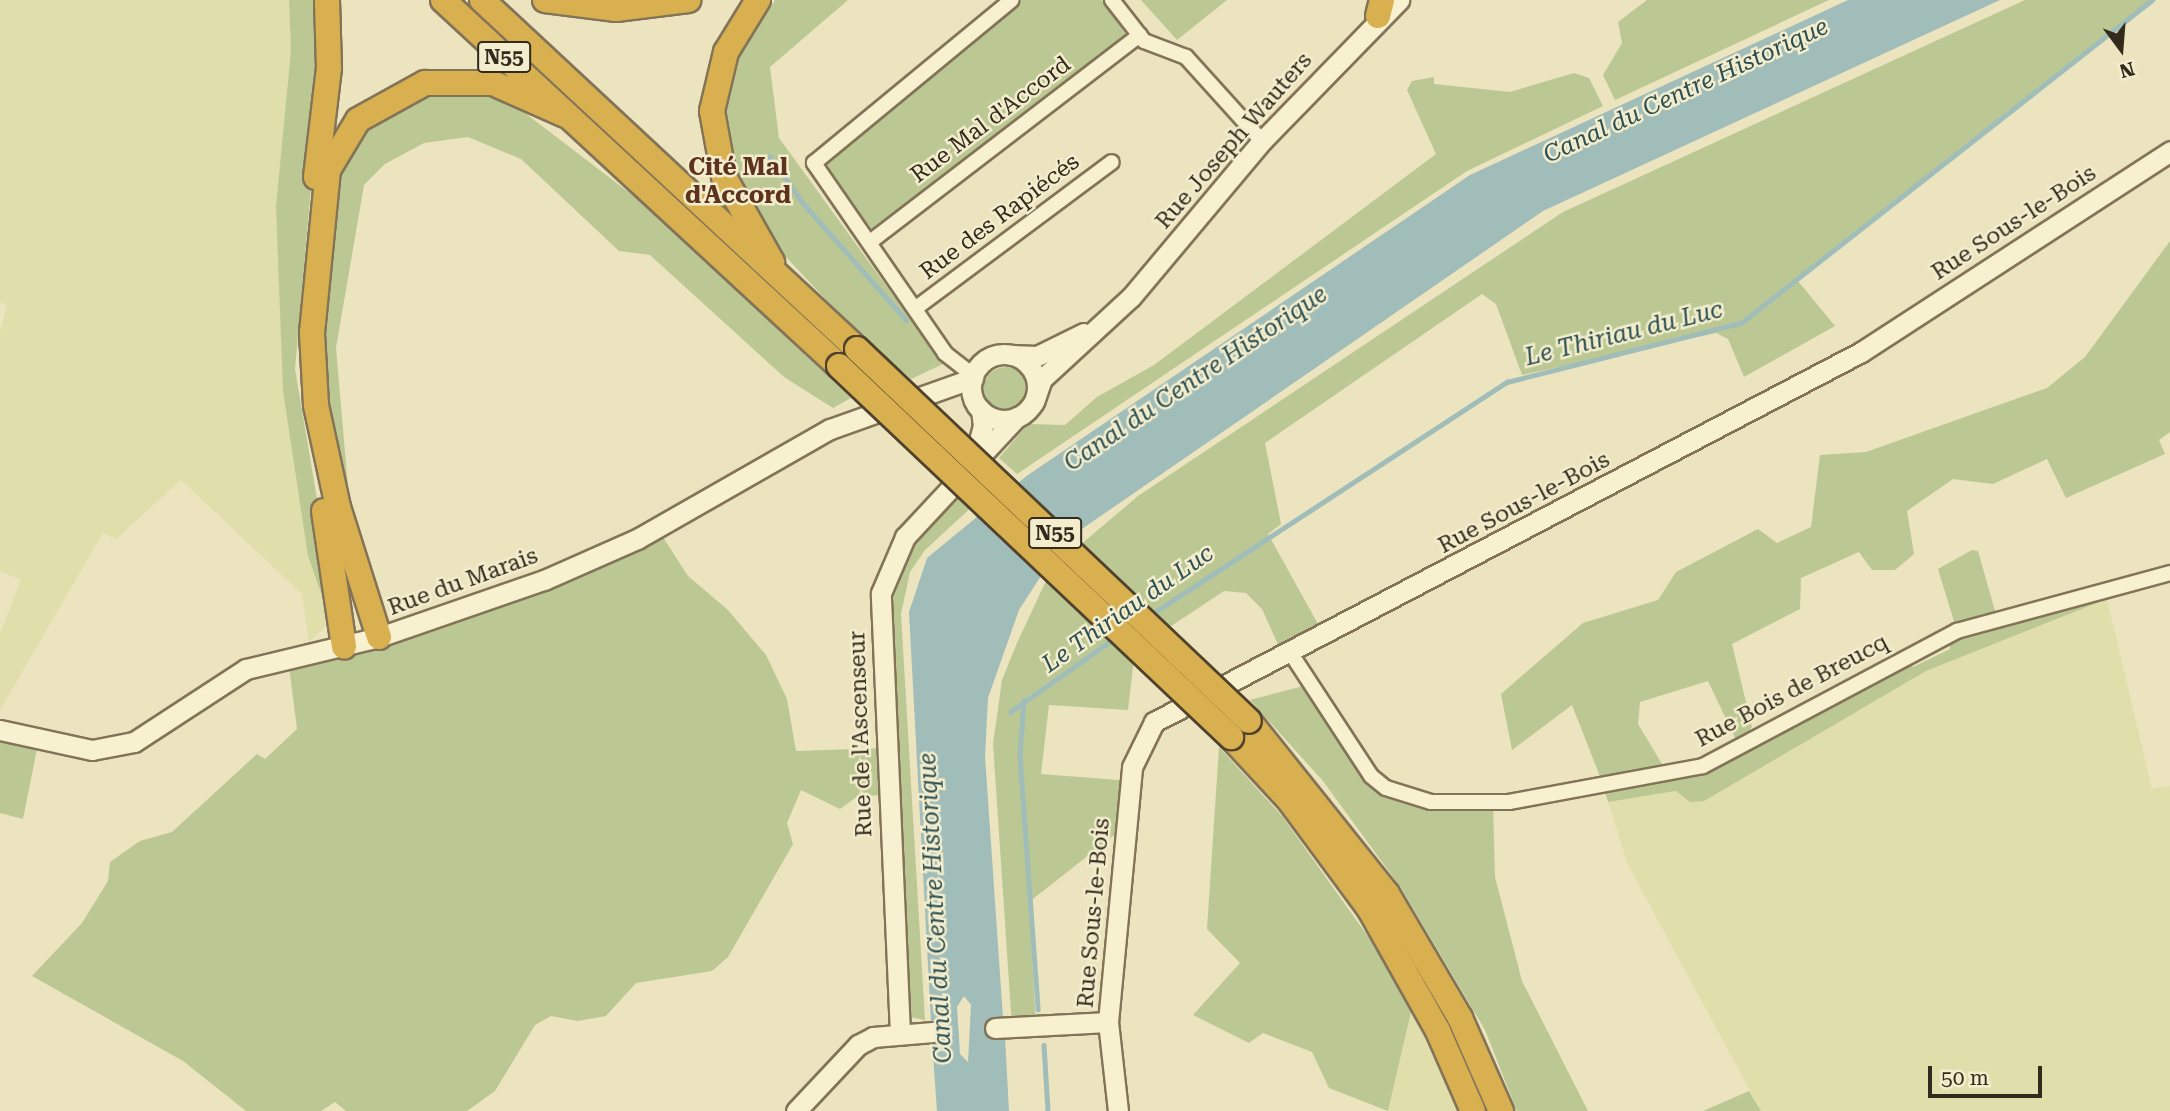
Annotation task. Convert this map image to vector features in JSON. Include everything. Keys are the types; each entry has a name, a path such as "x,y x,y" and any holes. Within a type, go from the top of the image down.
{"highway":[{"path":"327,0 329,68 299,332 304,406 344,647"},
{"name":"N55","path":"443,0 565,115 848,358 1240,729 1387,894 1460,1018 1501,1111"},
{"name":"N55","path":"482,0 778,276 848,358"},
{"path":"545,0 615,9 688,0"},
{"path":"758,0 726,52 712,111 724,177 778,276"},
{"path":"379,637 338,507 316,405 312,333 328,170 358,120 425,83 493,83 565,115"},
{"name":"N55","path":"1240,729 1369,908 1438,1031 1473,1111"}],"street":[{"path":"974,374 992,357 1010,355 1034,373 1034,402 1017,417 998,420 977,405 974,374 945,353 814,163 1012,0"},
{"path":"1112,0 1150,46 1176,51 1262,141"},
{"name":"Rue Joseph Wauters","path":"1034,402 1042,379 1110,318 1380,8 1399,0"},
{"name":"Rue Mal d'Accord","path":"870,242 1140,36"},
{"name":"Rue Sous-le-Bois","path":"1118,1111 1108,1023 1140,740 1164,714 1290,652 1861,352 2170,151"},
{"name":"Rue des Rapiécés","path":"916,308 1112,162"},
{"name":"Rue Joseph Wauters","path":"1010,355 1055,349 1110,318"},
{"path":"928,393 948,373 945,353"},
{"name":"Rue du Marais","path":"0,730 110,748 134,742 246,669 379,637 612,550 814,437 974,374"},
{"name":"Rue du Marais","path":"928,393 961,393 977,405"},
{"name":"Rue de l'Ascenseur","path":"972,464 983,426 977,405"},
{"name":"Rue de l'Ascenseur","path":"900,1034 881,593 905,537 1017,417"},
{"name":"Rue Bois de Breucq","path":"1290,652 1371,776 1386,788 1431,802 1509,802 1703,766 1953,633 2170,573"},
{"name":"Rue Sous-le-Bois","path":"1004,1028 1108,1023"},
{"path":"796,1111 830,1073 873,1037 933,1032"}],"green space":[{"path":"0,0 289,0 291,50 276,206 283,297 331,621 309,642 302,594 181,480 116,539 103,533 0,710 0,634 21,580 0,571 0,331 7,305 0,302"},
{"path":"289,0 319,0 323,51 295,369 334,599 331,621 308,556 283,391 276,206 291,50"},
{"path":"775,0 848,0 770,67 779,138 943,364 911,379 857,333 773,243 729,165 723,100 730,71"},
{"path":"1022,0 1102,0 1127,36 871,229 828,175 828,155"},
{"path":"1141,0 1227,0 1177,40"},
{"path":"1647,0 1829,0 1615,100 1603,75 1622,43 1618,22"},
{"path":"2025,0 2152,0 1798,281 1835,326 1744,377 1728,339 1716,333 1522,375 1496,304 1482,294 1265,443 1281,524 1268,534 1324,635 1280,649 1262,609 1246,593 1224,591 1135,650 1128,710 1049,705 1041,774 1131,781 1127,825 1029,902 1036,1026 1012,1027 993,744 1002,680 1045,583 1066,557 1138,496 1563,212"},
{"path":"1574,73 1589,78 1603,106 1467,171 1017,474 999,458 1028,424 1065,425 1097,397 1154,365 1436,154 1407,90 1412,81 1434,77 1434,84 1510,92"},
{"path":"469,90 508,100 648,207 851,398 833,408 784,377 650,255 619,251 521,159 468,137 424,143 385,164 364,185 336,348 352,533 318,369 331,193 348,148 367,129 435,92"},
{"path":"2170,241 2170,432 2159,440 2165,454 2066,498 2047,459 1993,484 1953,479 1907,511 1914,554 1895,570 1872,570 1859,552 1801,578 1800,609 1732,644 1752,727 1744,737 1736,740 1708,681 1640,702 1638,724 1665,769 1601,779 1572,705 1512,750 1501,694 1583,623 1658,600 1676,572 1758,529 1777,543 1811,527 1820,455 1866,452 2047,388 2085,357"},
{"path":"1006,367 1022,374 1029,390 1022,406 1006,413 990,406 983,390 990,374"},
{"path":"954,484 975,504 925,550 910,572 901,614 925,1020 905,1016 888,795 858,796 840,809 801,790 787,823 793,844 728,957 712,971 636,983 606,1016 578,1021 551,1016 535,1025 495,1091 467,1111 346,1111 335,1102 321,1111 246,1111 183,1061 32,976 82,923 108,881 110,862 140,841 172,832 257,754 265,759 297,729 288,658 344,647 657,528 688,576 728,610 766,655 787,699 796,751 885,748 888,565"},
{"path":"1972,550 1978,551 1997,618 2105,592 2107,599 1926,671 1704,801 1690,802 1676,791 1608,802 1603,786 1703,766 1902,657 1913,667 1950,649 1949,635 1957,631 1938,569"},
{"path":"2107,599 2152,789 2170,786 2170,1111 1761,1111 1628,865 1608,802 1677,791 1704,800 1926,671"},
{"path":"1303,686 1348,753 1405,796 1493,802 1495,877 1522,981 1588,1111 1517,1111 1485,1030 1401,888 1323,781 1250,700"},
{"path":"0,730 39,739 23,819 0,813"},
{"path":"1219,747 1282,816 1372,942 1411,1012 1388,1111 1329,1088 1312,1052 1263,1033 1249,1043 1193,1015 1240,963 1207,929"},
{"path":"1411,1012 1423,1030 1459,1111 1388,1111"},
{"path":"1749,1091 1761,1111 1703,1111"}],"water":[{"name":"Canal du Centre Historique","path":"1848,0 2000,0 1543,211 1063,542 1019,610 988,698 985,756 1003,1018 989,1019 988,1037 1005,1037 1009,1111 937,1111 932,1041 942,1040 941,1022 931,1022 909,612 927,558 1028,475 1470,175"}],"pier":[{"path":"964,996 971,1005 968,1062 960,1054 957,1007"}],"waterway":[{"name":"Le Thiriau du Luc","path":"1149,616 1507,382 1741,323 2152,0"},
{"path":"770,156 803,203 906,320"},
{"name":"Le Thiriau du Luc","path":"1010,712 1115,638"},
{"path":"1024,700 1020,756 1038,1009"},
{"path":"1044,1045 1048,1111"}],"district":[{"name":"Cité Mal d'Accord","path":"738,182"}]}
